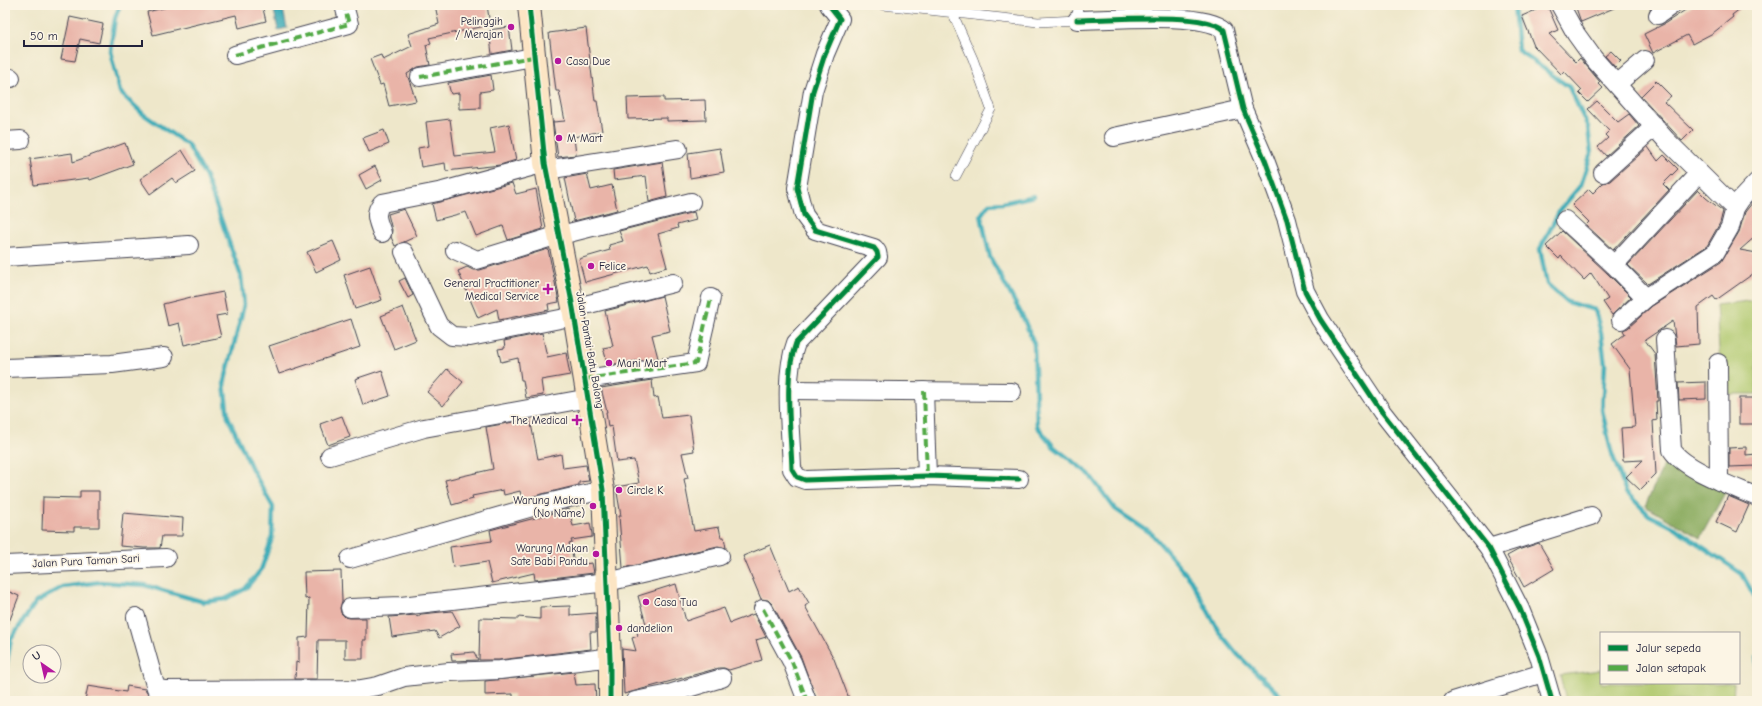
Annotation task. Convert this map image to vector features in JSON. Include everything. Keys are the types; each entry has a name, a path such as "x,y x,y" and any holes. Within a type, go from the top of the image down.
{"street":[{"path":"235,55 349,24 344,5"},
{"name":"Jalan Pantai Batu Bolong","path":"529,5 533,57 546,167 558,236 574,312 603,490 610,659 610,701"},
{"path":"829,5 840,18 825,54 813,91 797,188 804,214 815,230 874,248 877,252 878,258 796,343 792,355 790,390 792,469 797,477 805,480 927,476 1019,479"},
{"path":"1560,5 1576,34 1594,59 1666,140 1735,208"},
{"path":"1078,13 1175,18 1219,25 1224,30 1243,109 1287,220 1305,291 1320,319 1382,412 1489,548 1520,609 1539,656 1552,701"},
{"path":"420,77 533,57"},
{"path":"1617,84 1645,60"},
{"path":"1114,137 1243,109"},
{"path":"1603,173 1655,126"},
{"path":"382,234 376,209 382,202 443,191 546,167 678,149"},
{"path":"1614,265 1699,173"},
{"path":"1621,320 1646,298 1715,253 1730,228 1735,208 1741,199 1757,182"},
{"path":"455,250 477,260 558,236 690,202"},
{"path":"1565,220 1614,265 1646,298"},
{"path":"5,257 189,245"},
{"path":"404,252 439,326 452,336 470,337 574,312 673,283"},
{"path":"330,456 424,428 696,363 710,298"},
{"path":"1665,339 1672,450 1682,461 1719,481 1757,497"},
{"path":"5,368 112,364 164,357"},
{"path":"1718,362 1719,481"},
{"path":"790,390 1012,392"},
{"path":"924,391 927,476"},
{"path":"350,559 539,505 603,490"},
{"path":"1489,548 1591,516"},
{"path":"350,608 401,606 607,582 720,556"},
{"name":"Jalan Pura Taman Sari","path":"5,565 166,558"},
{"path":"763,610 792,662 807,701"},
{"path":"136,617 156,688 164,690 361,689 378,686 404,677 449,672 500,670 605,658 610,659"},
{"path":"1453,701 1543,673"},
{"path":"634,701 665,695 722,678"}],"lane":[{"path":"884,5 953,14 1038,22 1078,13"},
{"path":"953,14 973,59 991,109 956,176"}],"green space":[{"path":"1757,300 1757,394 1722,394 1716,305"},
{"path":"1664,464 1726,491 1700,538 1645,506"},
{"path":"1600,670 1600,684 1734,684 1733,701 1566,701 1560,675"}],"water":[{"path":"273,5 282,5 287,28 278,30"}],"building":[{"path":"176,5 262,5 266,21 239,28 236,15 153,35 147,12"},
{"path":"435,5 487,5 490,25 429,38 431,43 426,45 430,65 418,67 407,74 416,101 389,106 383,84 380,85 370,59 381,55 383,60 412,46 408,34 439,24"},
{"path":"1547,5 1558,30 1549,34 1576,62 1580,58 1600,82 1598,83 1603,88 1588,102 1579,93 1582,90 1564,71 1561,74 1534,46 1522,16"},
{"path":"1575,5 1621,5 1581,22"},
{"path":"1693,5 1745,5 1713,33 1692,44 1687,35 1653,53 1644,34 1664,24"},
{"path":"70,17 103,24 99,43 80,39 75,61 61,59"},
{"path":"509,27 512,50 492,54 489,30"},
{"path":"586,28 595,101 597,101 602,131 574,137 576,155 558,157 553,122 565,121 559,91 556,91 549,33"},
{"path":"1611,51 1621,61 1615,67 1605,56"},
{"path":"491,75 493,90 480,92 480,108 459,109 459,93 451,94 448,83"},
{"path":"1656,81 1671,96 1664,102 1693,130 1682,141 1641,96"},
{"path":"664,97 664,101 705,100 706,120 667,121 667,118 628,119 627,98"},
{"path":"1597,101 1618,122 1629,114 1639,126 1606,156 1598,147 1608,138 1605,135 1609,131 1588,109"},
{"path":"450,119 455,156 495,152 490,128 509,124 516,160 500,165 446,171 445,163 421,167 418,148 429,146 426,122"},
{"path":"384,130 389,144 369,152 363,138"},
{"path":"125,143 133,164 90,180 89,178 34,185 30,159 72,153 73,162"},
{"path":"1648,147 1658,161 1664,155 1678,169 1663,184 1669,190 1613,250 1586,225 1589,222 1572,205 1589,189 1593,193 1603,183 1610,181"},
{"path":"720,148 724,172 690,178 688,153"},
{"path":"182,150 195,171 176,183 172,178 150,194 140,179"},
{"path":"662,162 667,197 649,202 646,176 614,180 613,170"},
{"path":"375,166 382,180 366,189 359,175"},
{"path":"587,174 591,190 612,185 617,210 574,221 565,178"},
{"path":"512,183 516,194 536,189 543,229 508,240 503,226 476,236 466,212 436,220 432,204"},
{"path":"1698,190 1723,211 1720,223 1707,246 1648,284 1628,265"},
{"path":"1757,197 1757,235 1740,250 1757,253 1757,271 1716,300 1713,296 1698,307 1699,344 1676,346 1673,321 1645,340 1655,354 1658,401 1656,401 1657,420 1653,421 1656,474 1640,490 1626,477 1643,460 1623,461 1621,428 1635,427 1630,369 1612,344 1625,334 1623,330 1628,328 1652,306 1721,262 1739,232 1745,212"},
{"path":"404,209 417,236 395,246 391,237 392,230 388,214"},
{"path":"694,212 696,220 677,225 678,228 658,234 667,267 650,272 648,265 585,282 579,259 610,250 609,245 623,241 619,231"},
{"path":"1562,231 1631,297 1612,315 1603,302 1608,299 1591,273 1584,280 1561,256 1559,259 1546,246"},
{"path":"333,241 341,260 316,272 307,252"},
{"path":"548,249 559,302 548,304 549,310 499,320 497,309 478,318 458,271 467,267 473,270 480,270"},
{"path":"370,266 382,300 355,309 344,275"},
{"path":"405,278 413,295 408,298 399,281"},
{"path":"223,292 227,314 216,316 221,337 184,345 179,323 168,326 163,304 191,297"},
{"path":"662,296 670,331 652,335 658,358 608,365 603,348 613,346 605,311"},
{"path":"403,307 416,340 394,349 381,316"},
{"path":"351,319 360,347 279,374 269,346"},
{"path":"542,333 547,357 566,353 570,375 541,380 543,395 526,398 523,380 521,380 518,358 501,362 498,349 505,348 504,341"},
{"path":"447,369 463,382 443,406 427,392"},
{"path":"382,370 390,396 363,405 355,379"},
{"path":"652,380 654,398 658,397 662,418 689,415 694,451 682,453 688,478 684,479 694,531 719,527 721,537 724,537 726,548 718,546 623,568 619,516 621,516 616,487 639,483 634,460 617,462 612,426 608,427 607,412 601,388"},
{"path":"1706,382 1706,399 1679,400 1678,383"},
{"path":"1739,398 1757,398 1757,424 1739,424"},
{"path":"342,416 350,437 328,445 320,424"},
{"path":"530,419 538,459 561,454 563,468 586,465 589,481 579,482 579,485 522,499 520,491 504,495 503,490 472,496 473,499 452,505 445,480 493,469 486,427"},
{"path":"1746,447 1746,455 1757,454 1757,466 1729,467 1729,448"},
{"path":"80,491 99,491 99,527 74,527 74,531 42,530 43,497 80,498"},
{"path":"1728,496 1749,505 1737,532 1716,522"},
{"path":"569,509 573,526 590,523 592,534 592,537 571,540 572,542 569,543 575,565 592,563 594,573 535,580 534,573 492,583 487,562 453,567 450,547 492,541 490,530"},
{"path":"123,513 183,518 182,536 162,536 160,548 120,546"},
{"path":"1539,543 1554,569 1524,587 1507,556 1518,550"},
{"path":"770,545 789,591 799,586 809,603 805,606 834,659 850,701 817,701 801,657 772,604 768,600 761,599 743,556"},
{"path":"341,571 341,613 345,617 350,618 366,618 366,640 363,640 363,659 345,659 345,640 318,640 317,679 295,679 296,662 299,663 299,638 308,637 309,598 305,599 304,572"},
{"path":"676,584 686,621 724,608 730,623 754,614 766,637 756,640 762,660 729,670 719,668 624,694 622,649 636,651 632,638 638,636 636,628 646,624 638,596"},
{"path":"5,590 19,596 6,630 5,630"},
{"path":"570,606 570,615 596,613 596,632 590,632 591,649 499,660 479,660 480,618 518,619 518,617 540,619 540,607"},
{"path":"452,611 460,626 439,638 435,631 392,637 389,617 416,615 417,617 421,614"},
{"path":"474,652 478,660 452,661 451,654"},
{"path":"574,672 576,685 595,684 596,701 513,701 513,694 485,695 485,681"},
{"path":"88,686 126,692 127,686 145,689 153,698 176,701 85,700"}],"waterway":[{"path":"5,672 11,639 36,602 63,587 100,582 144,585 204,602 225,599 245,589 261,570 272,538 273,507 252,469 228,417 224,384 244,305 241,276 206,177 188,145 143,114 120,92 110,51 115,18 120,5"},
{"path":"1514,5 1518,50 1569,87 1588,127 1591,154 1581,185 1560,210 1540,249 1547,284 1567,302 1595,310 1601,333 1605,365 1602,410 1611,451 1626,492 1649,515 1675,528 1742,574 1757,601"},
{"path":"1034,196 1003,203 989,204 981,215 990,257 1023,317 1034,344 1037,426 1054,447 1089,474 1115,509 1152,534 1191,580 1220,633 1238,655 1286,701"},
{"path":"1756,701 1755,683 1757,658"}],"marked path":[{"path":"235,55 349,24 344,5"},
{"path":"420,77 533,57"},
{"path":"585,379 696,363 711,298"},
{"path":"924,391 927,476"},
{"path":"763,609 792,662 807,701"}],"cycle path":[{"path":"529,5 545,163 573,308 603,490 610,659 610,701"},
{"path":"829,5 840,19 825,54 813,91 797,188 804,215 815,230 874,248 878,257 796,343 792,357 789,388 789,422 792,469 797,477 805,480 927,476 1019,479"},
{"path":"1077,20 1177,18 1197,20 1213,24 1224,30 1243,109 1265,160 1287,220 1305,291 1320,319 1382,412 1489,548 1520,609 1539,656 1552,701"}],"place":[{"name":"Pelinggih / Merajan","path":"511,27"},
{"name":"Casa Due","path":"558,61"},
{"name":"M Mart","path":"559,138"},
{"name":"Felice","path":"591,266"},
{"name":"General Practitioner Medical Service","path":"548,289"},
{"name":"Mani Mart","path":"609,363"},
{"name":"The Medical","path":"577,420"},
{"name":"Circle K","path":"619,490"},
{"name":"Warung Makan (No Name)","path":"593,506"},
{"name":"Warung Makan Sate Babi Pandu","path":"596,554"},
{"name":"Casa Tua","path":"646,602"},
{"name":"dandelion","path":"619,628"}]}
